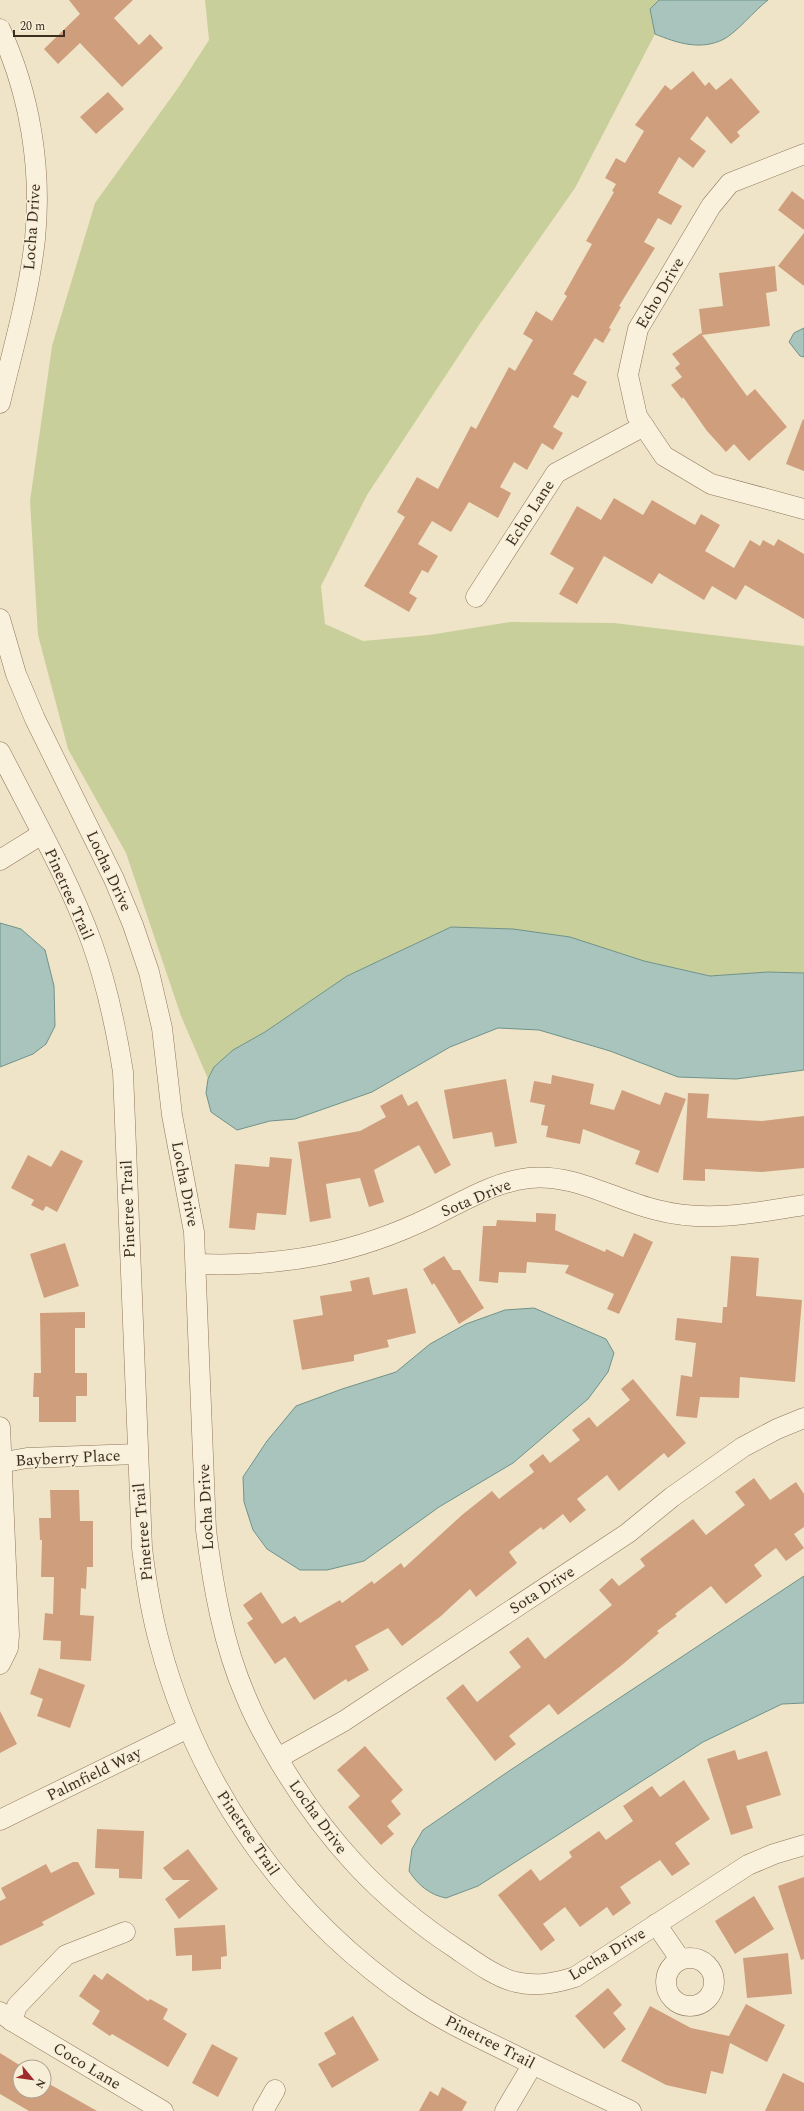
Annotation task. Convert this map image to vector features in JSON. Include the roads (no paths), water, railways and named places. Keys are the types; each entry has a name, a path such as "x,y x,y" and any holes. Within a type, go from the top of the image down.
{"street":[{"name":"Locha Drive","path":"0,29 18,73 29,116 36,160 37,205 35,240 28,284 0,403"},
{"name":"Echo Drive","path":"804,154 730,183 711,206 638,330 628,375 637,416 664,456 711,484 804,509"},
{"name":"Echo Lane","path":"476,597 556,473 644,426"},
{"name":"Locha Drive","path":"0,619 16,674 35,719 114,878 133,925 149,972 162,1028 172,1115 194,1232 197,1264 206,1530 211,1571 218,1606 236,1671 260,1730 299,1794 320,1824 346,1855 375,1884 414,1919 483,1966 515,1982 534,1985 556,1983 575,1977 748,1865 774,1854 804,1845"},
{"name":"Pinetree Trail","path":"0,752 74,899 92,943 106,989 121,1058 123,1072 137,1454 142,1548 149,1597 159,1645 174,1692 188,1728 219,1792 242,1829 271,1869 303,1907 338,1942 376,1973 416,2002 458,2028 631,2111"},
{"path":"0,860 42,834"},
{"name":"Sota Drive","path":"197,1264 265,1264 323,1256 354,1248 433,1216 453,1204 506,1182 530,1178 561,1178 655,1210 675,1214 724,1217 804,1205"},
{"name":"Sota Drive","path":"278,1758 344,1721 628,1533 672,1497 743,1448 777,1429 804,1418"},
{"path":"0,1427 9,1635 8,1648 0,1664"},
{"name":"Bayberry Place","path":"1,1463 27,1458 137,1454"},
{"name":"Palmfield Way","path":"0,1820 188,1728"},
{"path":"656,1924 680,1959"},
{"name":"Coco Lane","path":"125,1932 66,1955 6,2016 163,2111"},
{"path":"505,2111 533,2064"},
{"path":"263,2111 275,2090"}],"water":[{"path":"659,0 768,0 729,36 715,43 698,45 680,43 655,34 650,9"},
{"path":"804,328 804,357 800,356 789,342 794,333"},
{"path":"0,923 21,929 45,950 54,986 55,1026 46,1044 33,1054 0,1067"},
{"path":"451,927 513,929 570,937 644,961 710,976 768,972 804,973 804,1070 736,1079 678,1077 610,1051 539,1030 498,1028 450,1047 372,1092 295,1119 270,1121 237,1130 211,1112 206,1093 208,1079 214,1067 233,1050 265,1032 347,976"},
{"path":"534,1308 606,1339 614,1353 608,1372 588,1399 513,1463 439,1507 364,1561 327,1570 300,1570 267,1549 253,1530 244,1502 243,1477 267,1441 296,1406 342,1389 396,1372 430,1344 466,1324 505,1310"},
{"path":"804,1576 804,1703 782,1704 703,1742 478,1886 446,1898 440,1897 420,1885 409,1871 412,1849 423,1830 509,1771"}]}
